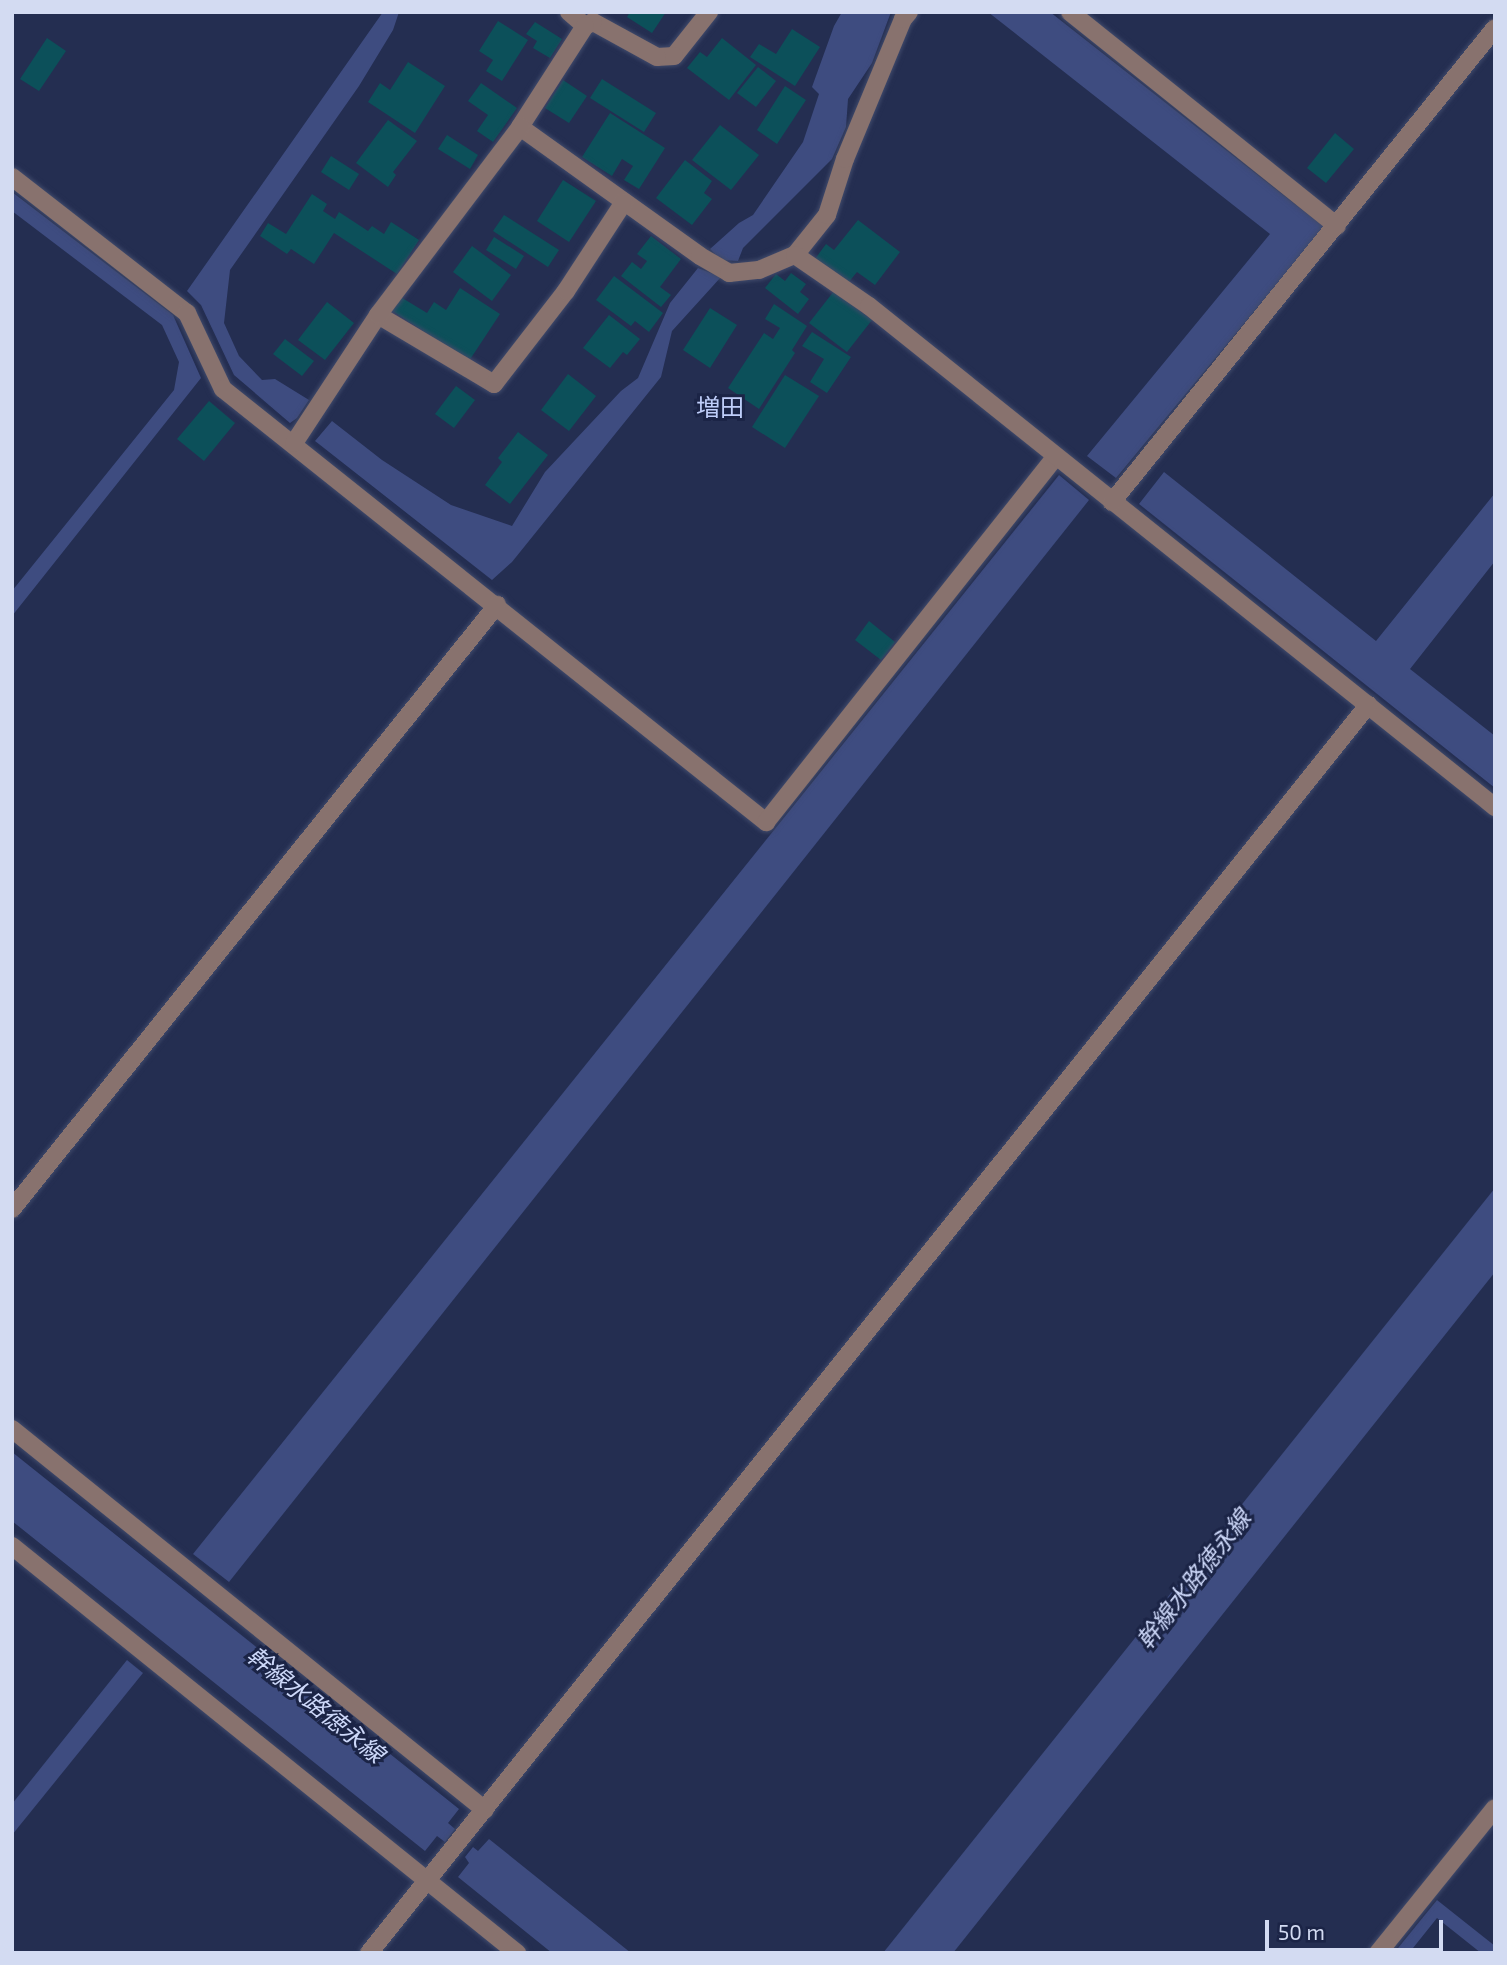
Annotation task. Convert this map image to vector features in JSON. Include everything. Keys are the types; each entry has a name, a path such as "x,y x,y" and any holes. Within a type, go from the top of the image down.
{"street":[{"path":"569,12 584,26"},
{"path":"295,443 378,315 520,127 584,26 593,22 657,57 674,56 709,12"},
{"path":"520,127 700,256 729,273 758,270 795,255 827,215 845,159 903,19 909,12"},
{"path":"1081,16 1337,226"},
{"path":"1112,502 1495,28"},
{"path":"12,177 187,313 223,389 295,443 766,822 1055,457"},
{"path":"378,315 494,384 566,291 624,202"},
{"path":"795,255 869,306 1495,807"},
{"path":"12,1209 497,605"},
{"path":"369,1953 1368,705"},
{"path":"12,1429 485,1810"},
{"path":"12,1546 517,1953"},
{"path":"1378,1953 1495,1808"}],"water":[{"path":"383,12 399,12 393,30 359,86 230,270 224,323 239,356 262,380 275,379 309,400 297,418 290,423 234,375 201,305 187,291"},
{"path":"842,12 891,12 872,63 848,99 846,127 832,159 743,248 738,261 721,260 710,249 739,223 753,215 803,142 819,94 812,87 834,26"},
{"path":"988,12 1050,12 1324,227 1116,478 1087,456 1270,234"},
{"path":"12,192 173,315 201,378 12,616 12,591 174,390 179,362 162,325 12,211"},
{"path":"698,268 721,277 672,331 661,377 512,562 492,580 315,441 332,421 382,460 451,505 512,526 545,472 621,391 638,378 670,303"},
{"path":"1164,472 1376,641 1495,493 1495,561 1410,669 1495,736 1495,788 1139,504"},
{"path":"1059,475 1089,500 229,1582 193,1554"},
{"name":"幹線水路徳永線","path":"1495,1188 1495,1272 953,1953 883,1953"},
{"name":"幹線水路徳永線","path":"12,1452 459,1809 448,1823 455,1829 445,1842 437,1836 425,1851 12,1521"},
{"path":"127,1660 143,1673 12,1835 12,1804"},
{"path":"489,1839 631,1953 552,1953 458,1877 469,1863 465,1857 473,1847 478,1851"},
{"path":"1437,1900 1495,1946 1495,1953 1481,1953 1437,1918 1409,1953 1394,1953"}],"building":[{"path":"630,12 666,12 652,33 627,17"},
{"path":"498,21 528,40 502,81 486,71 493,60 479,51"},
{"path":"535,22 562,39 550,58 533,48 537,41 526,34"},
{"path":"792,29 820,47 795,86 750,57 759,44 776,54"},
{"path":"47,38 66,51 39,91 20,79"},
{"path":"722,38 756,65 729,100 687,68 700,52 707,57"},
{"path":"408,62 445,86 415,133 368,102 380,83 390,90"},
{"path":"758,67 776,81 756,107 737,93"},
{"path":"602,79 656,113 644,132 590,98"},
{"path":"563,80 587,96 569,123 545,108"},
{"path":"481,83 517,108 493,142 477,131 488,115 468,101"},
{"path":"785,86 806,100 777,144 757,130"},
{"path":"610,113 665,148 639,189 624,180 633,166 622,159 612,176 582,157"},
{"path":"388,120 417,141 393,172 396,175 388,187 356,163"},
{"path":"720,125 759,155 731,190 692,160"},
{"path":"1335,133 1354,149 1326,183 1307,168"},
{"path":"447,135 478,155 470,169 438,149"},
{"path":"331,156 359,174 349,190 321,172"},
{"path":"685,160 712,181 704,193 712,199 692,225 656,198"},
{"path":"563,180 596,201 569,242 537,221"},
{"path":"312,194 327,204 323,211 335,219 339,212 368,231 372,226 384,234 391,222 419,240 397,274 334,233 314,264 291,249 287,254 260,236 268,223 286,234"},
{"path":"504,215 559,250 548,267 493,231"},
{"path":"858,220 900,252 875,285 857,272 848,283 815,259 826,244 834,250"},
{"path":"651,236 681,259 660,287 671,295 661,307 621,276 632,262 641,269 647,261 637,254"},
{"path":"494,237 524,256 516,269 486,250"},
{"path":"472,246 511,275 492,301 453,272"},
{"path":"791,273 806,284 800,292 809,299 798,314 765,288 776,274 785,281"},
{"path":"614,276 663,313 649,332 635,321 631,326 596,300"},
{"path":"460,288 500,314 469,361 391,310 399,296 427,313 434,302 446,310"},
{"path":"834,291 872,320 847,352 809,323"},
{"path":"327,302 354,323 325,360 298,340"},
{"path":"774,304 807,326 792,350 795,353 759,409 728,388 764,333 773,339 780,328 765,319"},
{"path":"710,308 737,325 710,368 683,350"},
{"path":"609,315 640,339 627,355 623,352 610,368 583,348"},
{"path":"812,332 851,357 827,393 810,382 824,359 802,346"},
{"path":"285,339 314,361 302,376 273,354"},
{"path":"568,374 596,396 569,431 541,410"},
{"path":"785,375 819,396 785,448 752,427"},
{"path":"456,386 475,400 454,428 435,414"},
{"path":"209,401 235,423 204,461 177,439"},
{"path":"518,432 548,455 510,504 485,485 502,462 498,458"},
{"path":"869,621 895,642 881,660 855,640"}],"district":[{"name":"増田","path":"720,407"}]}
